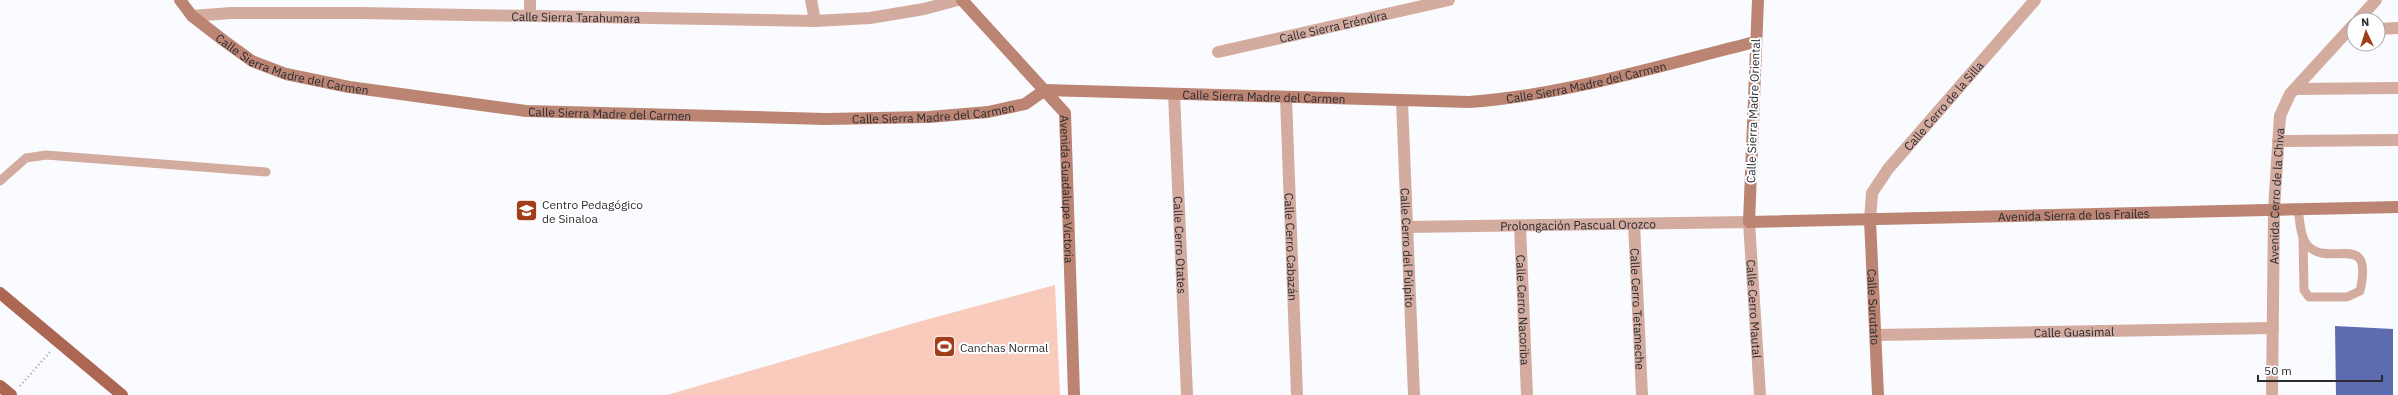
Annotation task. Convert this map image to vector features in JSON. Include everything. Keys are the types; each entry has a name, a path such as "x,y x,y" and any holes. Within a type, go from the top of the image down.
{"main road":[{"path":"0,293 122,395"},
{"path":"0,386 14,392"}],"street":[{"name":"Calle Sierra Madre del Carmen","path":"180,0 192,16 252,61 286,74 349,87 526,111 826,119 929,117 988,112 1025,104 1045,90 1402,102 1469,102 1511,99 1755,42"},
{"path":"530,0 530,16"},
{"path":"811,0 815,20"},
{"name":"Calle Sierra Tarahumara","path":"192,16 231,13 815,20 870,18 924,9 958,0"},
{"name":"Avenida Guadalupe Victoria","path":"962,0 1065,113 1074,395"},
{"name":"Calle Sierra Eréndira","path":"1218,52 1449,0"},
{"name":"Calle Sierra Madre Oriental","path":"1749,222 1755,42 1758,0"},
{"name":"Calle Cerro de la Silla","path":"1870,220 1872,193 1888,168 2035,0"},
{"path":"2365,12 2376,0"},
{"path":"2386,29 2398,28"},
{"name":"Avenida Cerro de la Chiva","path":"2272,395 2274,209 2280,116 2290,94 2346,34"},
{"path":"2295,89 2398,88"},
{"name":"Calle Cerro Otates","path":"1174,94 1187,395"},
{"name":"Calle Cerro Cabazán","path":"1286,98 1297,395"},
{"name":"Calle Cerro del Púlpito","path":"1402,102 1414,395"},
{"path":"2278,141 2398,140"},
{"name":"Avenida Sierra de los Frailes","path":"1749,222 2398,206"},
{"name":"Calle Surutato","path":"1870,220 1878,395"},
{"name":"Prolongación Pascual Orozco","path":"1407,228 1749,222"},
{"name":"Calle Cerro Mautal","path":"1749,222 1760,395"},
{"name":"Calle Cerro Tetameche","path":"1634,224 1642,395"},
{"name":"Calle Cerro Nacoriba","path":"1520,226 1527,395"},
{"name":"Calle Guasimal","path":"1876,335 2273,328"}],"lane":[{"path":"0,181 26,158 46,155 266,172"},
{"path":"2298,209 2303,240 2304,290 2309,297 2346,297 2360,291 2364,274 2360,259 2353,254 2317,252 2308,247 2303,240"}],"path":[{"path":"14,392 58,342"}],"shaded area":[{"name":"Canchas Normal","path":"1055,285 1060,395 667,395 925,320"}],"building":[{"path":"2335,326 2393,329 2393,395 2336,395"}],"place":[{"name":"Centro Pedagógico de Sinaloa","path":"526,211"},
{"name":"Canchas Normal","path":"945,347"}]}
